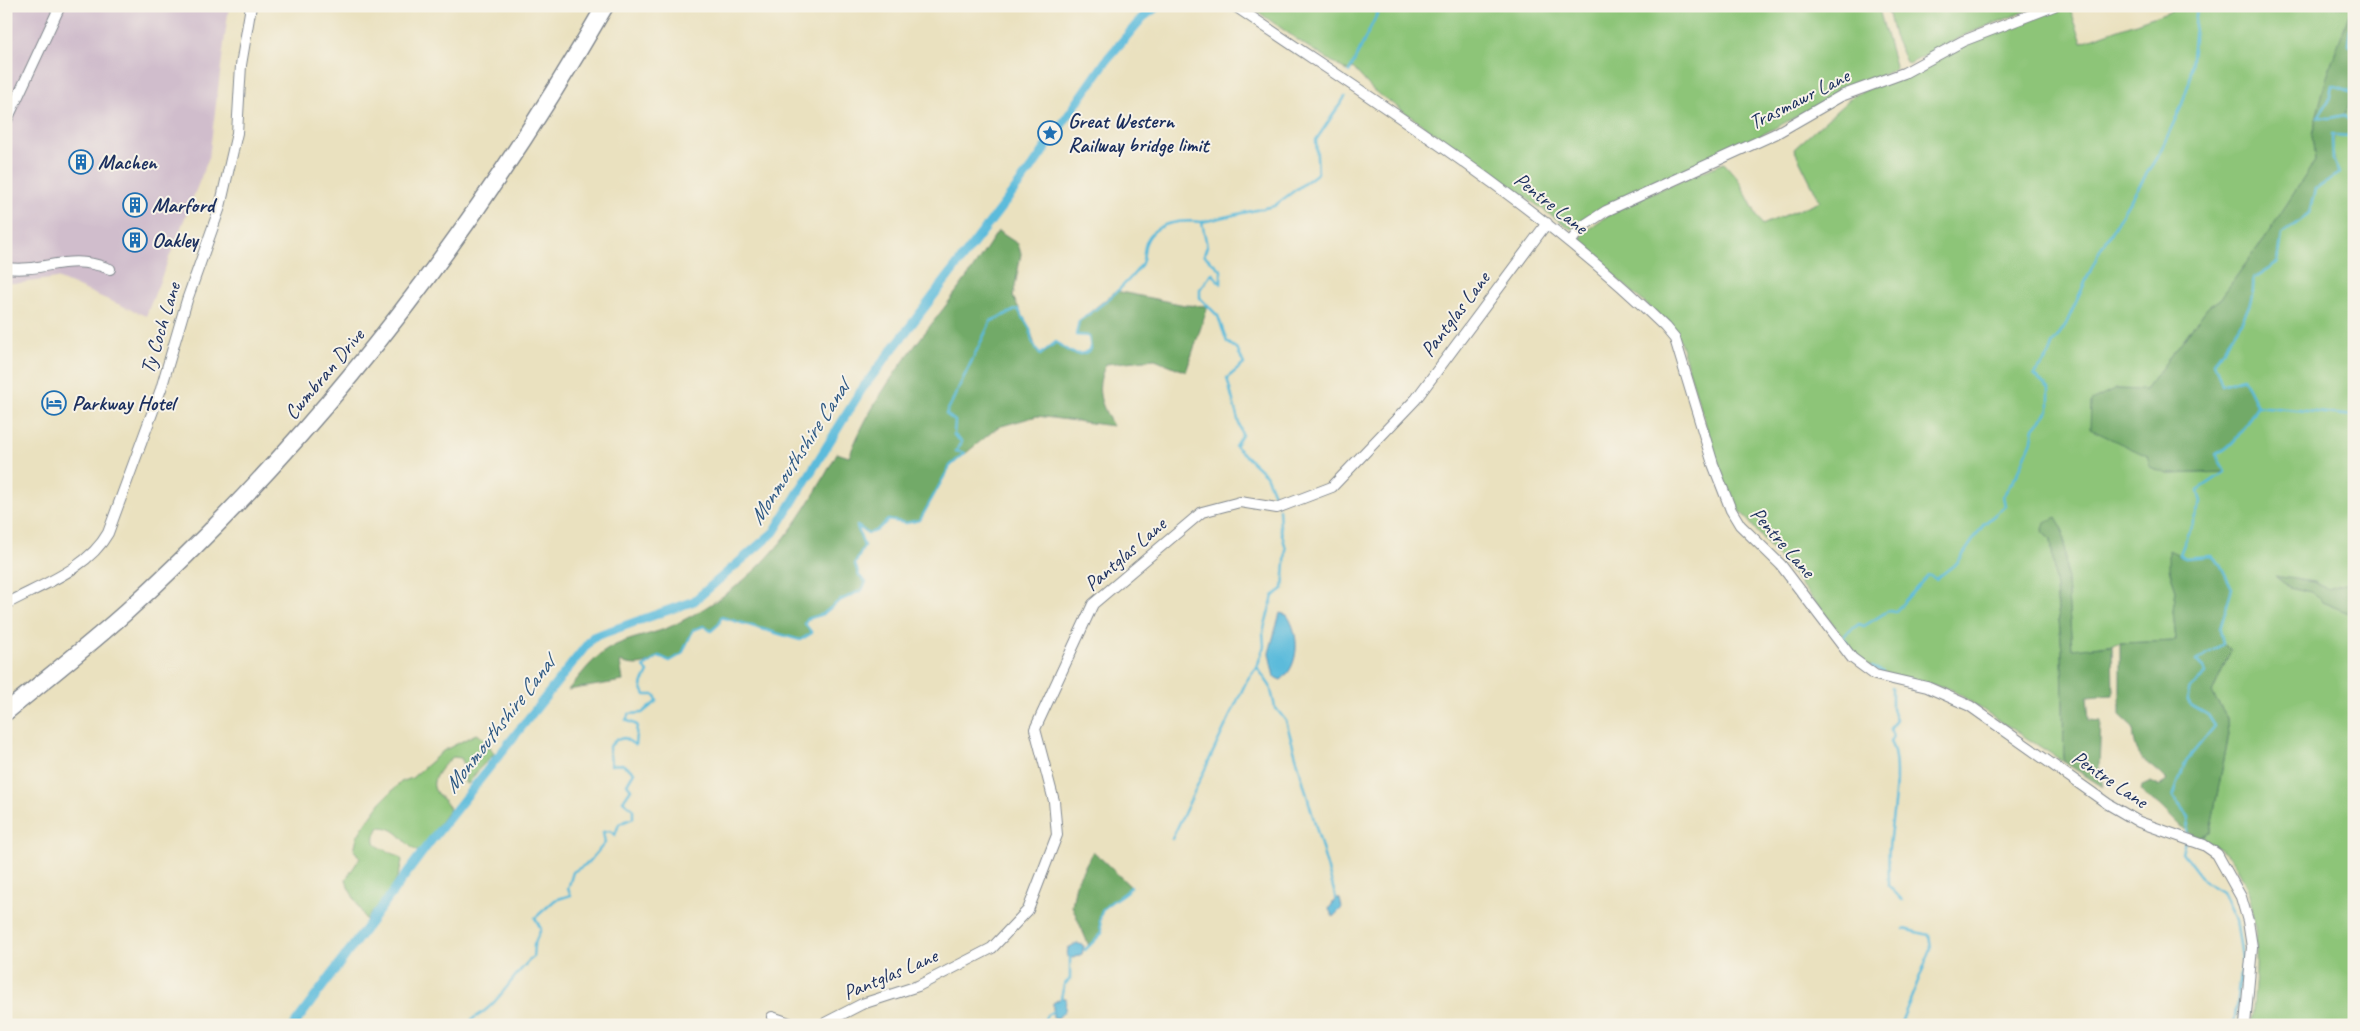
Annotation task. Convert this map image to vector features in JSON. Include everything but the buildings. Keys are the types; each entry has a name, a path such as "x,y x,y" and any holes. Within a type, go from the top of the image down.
{"main road":[{"name":"Cwmbran Drive","path":"6,712 124,614 173,568 254,486 344,386 392,327 468,224 523,143 605,6"}],"street":[{"path":"6,122 60,6"},
{"name":"Ty Coch Lane","path":"6,604 87,559 100,547 108,533 161,389 187,300 220,206 237,134 241,66 251,6"},
{"name":"Pentre Lane","path":"1235,6 1452,153 1571,241 1647,309 1675,339 1714,464 1731,510 1740,525 1781,565 1852,658 1875,675 1927,687 1970,706 2108,804 2139,822 2173,836 2204,845 2217,854 2241,897 2248,921 2252,947 2245,1025"},
{"name":"Trasmawr Lane","path":"1571,241 1583,226 1606,211 1775,134 1841,96 1904,73 1963,41 2054,6"},
{"name":"Pantglas Lane","path":"821,1025 862,1004 918,986 992,948 1028,910 1057,835 1054,801 1035,729 1093,604 1202,512 1240,502 1277,508 1332,487 1416,399 1547,223"},
{"path":"6,268 28,268 80,261 110,268"},
{"path":"772,1017 795,1025"}],"shaded area":[{"path":"6,6 229,6 209,157 146,316 57,278 6,283"}],"green space":[{"path":"1250,6 1878,6 1896,69 1845,91 1754,139 1640,188 1571,229 1373,90 1353,68 1349,72 1305,45"},
{"path":"1887,6 2039,6 1967,34 1909,64 1906,62 1894,36"},
{"path":"2061,6 2069,6 2082,42 2184,6 2352,6 2327,76 2312,134 2315,161 2266,236 2220,299 2208,307 2145,390 2116,389 2148,456 2168,474 2224,472 2216,454 2235,440 2257,406 2222,385 2214,363 2242,319 2253,278 2278,262 2282,234 2309,214 2315,189 2339,173 2335,161 2333,141 2339,123 2354,93 2354,581 2328,589 2314,582 2276,577 2289,587 2312,592 2322,602 2354,615 2354,1025 2251,1025 2256,975 2256,946 2254,918 2248,891 2237,868 2221,850 2198,838 2210,831 2228,739 2227,718 2212,693 2231,650 2223,644 2220,629 2232,588 2180,554 2169,569 2176,590 2173,611 2176,641 2120,643 2072,650 2063,529 2042,532 2051,540 2062,650 2064,762 1949,688 1889,675 1870,666 1852,651 1843,636 1737,507 1723,481 1680,341 1670,325 1622,283 1579,240 1589,229 1624,206 1724,163 1738,179 1762,225 1820,201 1794,149 1853,96 1967,44"},
{"path":"2352,6 2354,6 2354,28 2350,29 2348,45 2354,50 2354,93 2344,115 2353,122 2352,136 2332,136 2333,160 2339,173 2315,189 2309,214 2282,234 2278,262 2253,278 2253,290 2247,312 2214,363 2222,385 2243,378 2257,406 2235,440 2216,454 2225,472 2168,474 2150,467 2147,456 2090,429 2091,401 2116,389 2145,390 2208,307 2220,299 2266,236 2315,161 2312,135 2327,76"},
{"path":"998,231 1018,244 1021,254 1013,297 1030,329 1036,349 1040,355 1056,342 1068,351 1077,354 1086,353 1091,349 1089,336 1076,335 1079,321 1116,291 1185,305 1208,306 1186,372 1155,359 1106,364 1100,381 1100,396 1113,426 1037,416 998,427 950,466 920,520 906,523 888,520 876,531 868,533 857,527 864,546 855,564 859,576 866,582 862,590 839,601 823,614 807,619 805,624 812,633 800,640 721,617 719,624 711,631 704,626 693,630 682,654 670,661 659,656 641,665 620,662 623,681 568,690 602,653 616,645 668,628 705,608 752,573 772,553 806,508 837,453 849,457 871,411 884,390 964,281"},
{"path":"2056,517 2063,529 2072,649 2112,645 2113,695 2087,697 2089,720 2101,721 2099,767 2103,787 2064,762 2062,650 2051,540 2042,532 2045,523"},
{"path":"2169,550 2185,558 2212,556 2220,564 2232,588 2220,629 2223,644 2231,650 2212,693 2227,718 2228,739 2210,831 2198,838 2182,828 2159,805 2141,791 2142,786 2151,782 2159,786 2167,781 2142,759 2136,748 2133,727 2120,715 2120,643 2176,641 2173,611 2176,590 2169,569"},
{"path":"2275,576 2314,582 2328,589 2354,581 2354,615 2322,602 2312,592 2289,587"},
{"path":"476,734 486,740 494,754 479,769 468,784 465,783 465,766 461,758 453,757 439,772 434,781 435,790 450,809 419,852 397,833 379,827 375,835 377,845 402,860 393,885 366,920 348,887 346,879 360,858 354,850 357,837 381,802 401,782 412,778 443,751"},
{"path":"1093,851 1131,887 1103,910 1100,916 1102,933 1089,946 1072,906 1076,883"}],"water":[{"path":"1280,613 1287,615 1296,640 1295,658 1292,666 1281,680 1274,677 1269,653"},
{"path":"1336,898 1340,899 1342,908 1333,917 1329,909"},
{"path":"1077,943 1084,946 1082,954 1073,958 1067,956 1068,948"},
{"path":"1061,998 1066,998 1065,1010 1058,1018 1053,1017 1053,1003"}],"waterway":[{"name":"Monmouthshire Canal","path":"294,1025 427,846 593,637 694,601 774,532 862,389 1033,166 1108,58 1143,17 1158,6"},
{"path":"1349,72 1381,6"},
{"path":"1848,645 1843,636 1859,624 1864,626 1888,611 1895,612 1928,575 1936,579 1958,562 1984,524 2005,506 2003,496 2018,473 2032,440 2034,428 2049,410 2049,389 2034,375 2048,357 2052,345 2066,324 2100,250 2160,152 2181,107 2190,79 2197,6"},
{"path":"2354,28 2350,29 2348,45 2354,50"},
{"path":"2186,835 2189,817 2173,797 2186,761 2215,726 2208,715 2191,705 2187,699 2190,688 2206,674 2204,667 2196,661 2223,644 2220,629 2232,588 2220,564 2212,556 2185,558 2180,554 2201,502 2198,490 2225,472 2216,454 2235,440 2257,406 2243,378 2222,385 2214,363 2241,323 2251,301 2253,278 2278,262 2282,234 2309,214 2315,189 2339,173 2333,160 2332,135 2352,136 2353,122 2344,115 2330,118 2318,117 2329,101 2332,85 2354,92"},
{"path":"1278,504 1266,475 1235,446 1242,435 1227,378 1244,364 1237,349 1227,342 1218,316 1200,298 1200,289 1212,273 1221,284 1221,270 1204,255 1207,246 1202,222 1274,206 1318,173 1316,140 1345,97"},
{"path":"473,1025 472,1019 497,999 533,957 534,945 541,929 535,918 555,900 571,895 568,889 573,872 588,863 605,843 603,832 610,831 615,835 619,824 633,818 633,809 623,801 631,789 627,784 634,772 622,764 611,765 609,747 616,740 624,738 635,745 637,725 626,720 629,714 642,713 657,701 655,695 645,695 641,686 648,672 644,667 659,656 670,661 682,654 693,630 704,626 711,631 719,624 721,617 800,640 812,633 805,624 807,619 823,614 839,601 862,590 866,582 859,576 855,564 864,546 857,526 868,533 876,531 888,520 906,523 920,520 950,466 965,453 956,451 962,442 954,435 955,421 946,414 991,321 1018,309 1030,329 1032,341 1040,355 1056,342 1073,353 1082,354 1091,349 1089,336 1076,335 1079,321 1112,296 1135,273 1142,263 1145,245 1155,230 1178,222 1202,222"},
{"path":"2257,406 2354,416"},
{"path":"1172,839 1247,680 1257,667 1264,646 1263,632 1273,596 1283,589 1286,549 1280,527 1279,509"},
{"path":"1257,667 1270,686 1275,707 1286,721 1336,898"},
{"path":"1872,667 1883,672"},
{"path":"1892,688 1892,709 1896,719 1890,729 1893,736 1890,742 1894,751 1896,777 1889,847 1889,886 1902,900"},
{"path":"2185,841 2182,852 2205,882 2222,892 2236,921 2242,956 2234,1025"},
{"path":"1085,950 1102,933 1100,916 1103,910 1131,887"},
{"path":"1900,1025 1931,949 1929,935 1904,929"},
{"path":"1061,998 1064,985 1070,979 1070,957"},
{"path":"1042,1025 1047,1015 1052,1012"}],"place":[{"name":"Great Western Railway bridge limit","path":"1050,133"},
{"name":"Machen","path":"81,162"},
{"name":"Marford","path":"135,205"},
{"name":"Oakley","path":"135,240"},
{"name":"Parkway Hotel","path":"54,403"}]}
